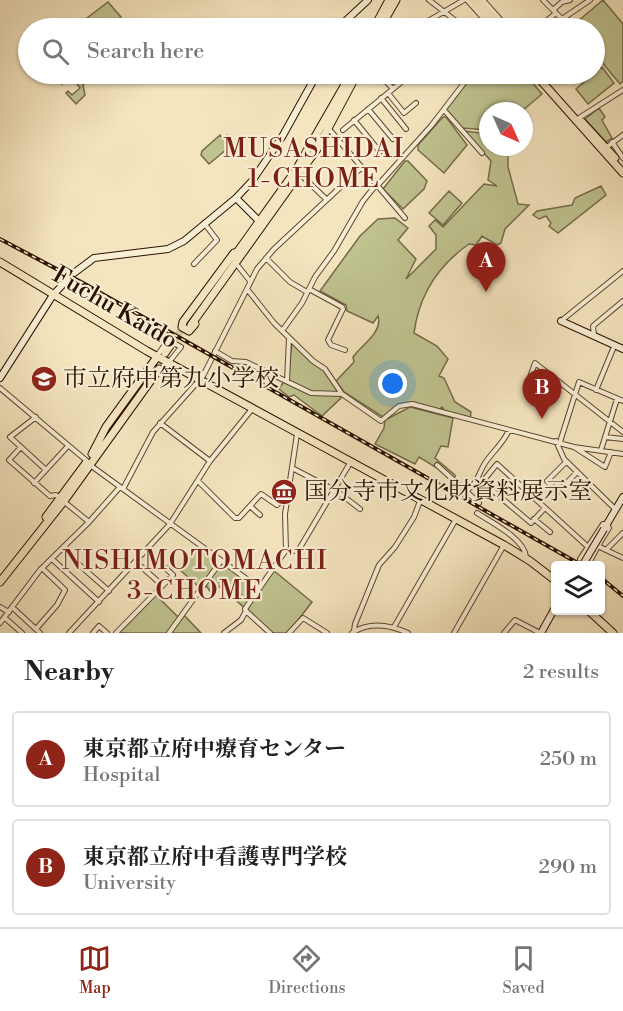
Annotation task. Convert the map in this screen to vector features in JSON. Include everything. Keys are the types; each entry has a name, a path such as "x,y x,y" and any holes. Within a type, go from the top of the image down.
{"main road":[{"path":"472,0 487,18"},
{"path":"478,0 493,18"},
{"path":"380,18 389,1"},
{"path":"383,18 389,1"},
{"path":"302,161 346,84"},
{"path":"261,223 300,174 329,129 352,84"},
{"path":"544,84 623,173"},
{"path":"549,84 603,150 623,166"},
{"path":"329,115 332,118 349,91"},
{"path":"189,324 302,161 322,134 324,137"},
{"path":"246,244 238,266 192,329 188,331 183,329 183,322 230,256 246,244"},
{"name":"Fuchu Kaido","path":"0,262 157,357 167,357 200,380 504,545 526,558 551,578"},
{"path":"93,456 120,430 174,344"},
{"path":"93,456 106,427 157,357"},
{"path":"0,582 157,367"},
{"path":"0,575 84,474 88,463"},
{"path":"67,488 69,491 84,474"},
{"path":"594,615 614,633"}],"street":[{"path":"349,18 368,0"},
{"path":"429,0 451,18"},
{"path":"433,18 466,0 485,18"},
{"path":"483,0 499,18"},
{"path":"543,0 561,18"},
{"path":"548,18 562,2 570,0"},
{"path":"563,18 590,0"},
{"path":"74,273 94,258 173,247 184,242 204,222 236,198 259,172 282,137 311,84"},
{"path":"388,84 393,89"},
{"path":"343,130 399,84"},
{"path":"282,331 363,201 444,110 464,84"},
{"path":"579,118 623,90"},
{"path":"388,93 404,113 416,103"},
{"path":"381,98 406,129"},
{"path":"368,109 393,140"},
{"path":"444,110 479,150"},
{"path":"354,120 380,152"},
{"path":"329,129 405,218"},
{"path":"603,150 623,135"},
{"path":"612,142 622,156"},
{"path":"0,623 42,568 121,488 160,423 200,380 250,280 266,258 362,167"},
{"path":"300,174 326,199"},
{"path":"236,198 261,223"},
{"path":"194,264 217,240 204,222"},
{"path":"266,258 290,282 344,309 328,340 331,345 345,350"},
{"path":"238,266 250,280"},
{"path":"623,271 561,321 623,349"},
{"path":"0,378 53,295 68,279"},
{"path":"247,289 282,331 325,369 342,394 381,421 399,406 412,404 574,447 623,454"},
{"path":"584,333 623,301"},
{"path":"568,316 569,325"},
{"path":"593,326 594,336"},
{"path":"286,381 289,338"},
{"path":"157,357 168,340 172,340 181,347 167,357"},
{"path":"596,390 613,349"},
{"path":"215,351 232,361 246,362 311,393 342,394"},
{"path":"528,383 535,363 575,392 623,432"},
{"path":"620,509 566,462 558,442 579,382 623,401"},
{"path":"0,388 88,463 259,588"},
{"path":"601,450 617,399"},
{"path":"69,633 170,524 210,460 253,409"},
{"path":"36,417 10,437 46,470"},
{"path":"160,423 210,460"},
{"path":"481,480 486,461 503,443 509,430"},
{"path":"224,633 241,620 245,609 286,550 285,514 294,469 297,434"},
{"path":"606,437 623,439"},
{"path":"34,483 68,446"},
{"path":"21,447 9,460 50,496 54,494 89,522"},
{"path":"574,447 605,467 611,452"},
{"path":"566,462 547,481 558,492 577,472"},
{"path":"286,550 298,552 336,492 350,463"},
{"path":"466,491 497,464 593,555"},
{"path":"437,465 479,503"},
{"path":"294,469 336,492 360,509"},
{"path":"481,480 531,523 545,508"},
{"path":"198,481 235,518 238,518 263,494 277,505 289,492"},
{"path":"582,561 620,509 623,497"},
{"path":"408,633 394,627 372,626 353,632 354,624 379,565 396,548 414,517 420,501"},
{"path":"250,506 260,515"},
{"path":"477,513 517,542 526,552 526,558"},
{"path":"394,627 456,519"},
{"path":"534,519 550,532"},
{"path":"581,561 598,528 606,526"},
{"path":"590,561 609,528 606,526"},
{"path":"606,550 623,533"},
{"path":"454,633 504,545"},
{"path":"598,546 622,559"},
{"path":"116,633 173,575 146,550"},
{"path":"52,559 99,602"},
{"path":"75,561 109,591"},
{"path":"169,633 221,561"},
{"path":"136,562 162,585"},
{"path":"12,608 38,631 65,590 42,568"},
{"path":"0,607 9,612"},
{"path":"246,611 270,633"},
{"path":"541,633 551,614"},
{"path":"541,633 554,615"},
{"path":"4,618 22,633"},
{"path":"289,633 303,618 327,633"},
{"path":"504,633 515,620 541,633"},
{"path":"93,633 99,626 106,633"}],"green space":[{"path":"603,0 623,24 623,81 620,84 605,66 605,18 582,18"},
{"path":"108,2 121,17 120,18 87,18"},
{"path":"605,71 614,83 588,104 576,89 582,84 605,84"},
{"path":"77,84 84,84 85,95 76,104 66,93 68,91 72,95 80,88"},
{"path":"466,84 534,84 542,94 533,102 479,102 479,129 462,128 446,110"},
{"path":"599,108 605,117 602,120 612,138 606,142 585,119"},
{"path":"443,117 446,117 467,145 444,173 418,150 418,145"},
{"path":"464,131 479,133 479,148"},
{"path":"220,135 223,139 227,135 234,143 209,164 201,155 202,151"},
{"path":"486,156 508,156 508,167 518,204 529,205 505,229 501,243 497,245 482,236 476,245 469,244 448,261 432,282 420,306 414,333 437,346 448,359 439,376 444,378 455,402 471,412 470,420 446,413 442,407 437,411 414,404 397,407 383,417 344,392 336,381 354,362 353,357 374,333 379,322 378,316 373,323 347,311 346,305 320,291 360,236 378,219 395,218 408,228 398,240 416,259 406,279 436,249 436,235 429,226 435,220 443,227 484,184 497,186 488,180 491,161"},
{"path":"405,161 408,161 427,181 424,189 403,209 383,189"},
{"path":"601,186 606,195 558,233 549,226 551,223 546,216 539,219 533,215 537,211 572,205 575,198"},
{"path":"449,191 462,203 443,225 429,213"},
{"path":"292,343 327,374 341,398 322,416 294,395 289,397 279,389 284,381 287,382"},
{"path":"410,407 453,418 448,447 441,446 435,458 455,475 455,479 419,457 415,464 375,444 384,428 385,420"},
{"path":"199,545 259,587 273,570 312,602 288,633 271,633 237,601 241,594 224,582 212,594 205,584 201,589 179,569"},
{"path":"154,593 179,618 183,614 201,633 116,633"}],"tunnel":[{"path":"172,343 186,323"},
{"path":"159,369 169,355"}],"railway":[{"path":"0,239 83,283 574,561"},
{"path":"605,581 623,596"}],"place":[{"name":"東京都立府中療育センター","path":"486,292"},
{"name":"市立府中第九小学校","path":"44,379"},
{"name":"東京都立府中看護専門学校","path":"542,419"},
{"name":"国分寺市文化財資料展示室","path":"284,492"}],"district":[{"name":"MUSASHIDAI 1-CHOME","path":"314,164"},
{"name":"NISHIMOTOMACHI 3-CHOME","path":"195,576"}]}
